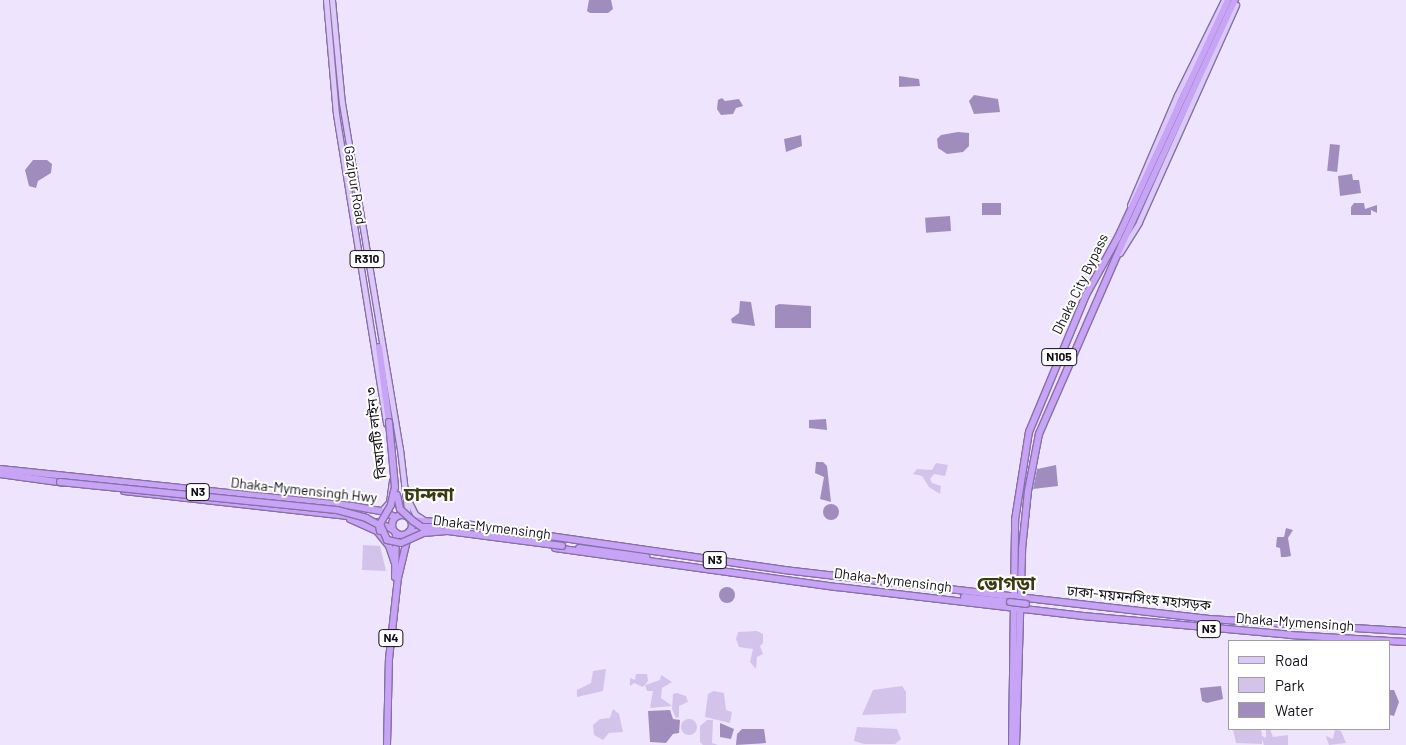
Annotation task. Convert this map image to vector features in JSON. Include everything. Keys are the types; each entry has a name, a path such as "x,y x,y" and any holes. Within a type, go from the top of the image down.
{"highway":[{"name":"Dhaka City Bypass","path":"1012,745 1015,520 1029,432 1086,295 1228,0"},
{"name":"Dhaka City Bypass","path":"1015,602 1028,492 1042,425 1236,0"},
{"name":"বিআরটি লাইন ৩","path":"378,348 390,422 397,502 402,512 422,527 510,531"},
{"name":"বিআরটি লাইন ৩","path":"380,531 381,519 394,495 390,422"},
{"name":"Dhaka-Mymensingh Hwy","path":"0,469 381,511 395,517"},
{"name":"Dhaka-Mymensingh Hwy","path":"0,474 344,516 394,531"},
{"path":"60,482 337,510 366,518 379,526 386,540 395,544 424,533 447,531 842,584 1026,604"},
{"name":"N3","path":"344,516 377,531 389,546 396,566"},
{"name":"Dhaka-Mymensingh","path":"395,517 510,531 1209,629 1376,640"},
{"path":"394,531 395,517"},
{"name":"Dhaka-Mymensingh","path":"409,518 409,532"},
{"name":"Dhaka-Mymensingh","path":"394,531 451,533 578,551 1015,602"},
{"name":"N4","path":"383,745 383,684 396,566 394,531"},
{"name":"N4","path":"387,745 389,659 398,578 409,532"},
{"path":"565,546 578,551"},
{"path":"1015,602 1016,745"},
{"name":"ঢাকা-ময়মনসিংহ মহাসড়ক","path":"1015,602 1233,621 1406,631"},
{"name":"Dhaka-Mymensingh","path":"1391,641 1406,642"}],"main road":[{"name":"বিআরটি লাইন ৩","path":"329,0 343,136 378,348"},
{"name":"Gazipur Road","path":"329,0 342,103 408,499 409,518"},
{"path":"1112,244 1177,95 1224,0"},
{"path":"378,348 391,453 391,492 395,517"},
{"path":"381,511 387,505 391,492"},
{"path":"408,499 419,517 434,522"}],"green space":[{"path":"936,463 948,465 945,476 934,474 930,479 932,483 941,486 940,494 929,487 922,476 913,474 917,469 932,470"},
{"path":"363,545 380,546 386,571 362,570"},
{"path":"757,631 763,634 763,643 760,646 763,654 757,657 756,669 750,662 753,649 739,647 736,639 738,632"},
{"path":"606,669 603,691 577,697 577,690 591,683 593,671"},
{"path":"636,674 647,674 648,681 643,687 634,683 630,686 630,678 635,680"},
{"path":"661,675 672,682 662,688 661,698 672,706 650,708 653,691 647,691 645,685 660,680"},
{"path":"902,686 906,692 906,713 862,715 873,690"},
{"path":"714,691 724,693 726,710 732,712 730,723 705,717 708,694"},
{"path":"677,693 686,696 688,702 679,706 679,717 676,718 672,709 673,694"},
{"path":"613,709 619,714 623,732 609,733 603,740 594,735 593,725 600,719 610,718"},
{"path":"689,719 695,721 697,727 695,733 689,735 683,733 681,727 683,721"},
{"path":"707,720 713,720 712,743 718,745 703,745 700,742 700,726"},
{"path":"857,727 897,729 901,739 895,744 864,744 854,741"},
{"path":"1233,730 1261,730 1262,736 1266,738 1266,730 1270,730 1273,737 1288,735 1288,745 1264,745 1262,739 1262,744 1236,743"},
{"path":"1335,730 1338,730 1341,731 1346,743 1329,745 1326,736 1333,739"}],"water":[{"path":"589,0 611,0 613,9 608,13 590,13 587,11"},
{"path":"899,76 919,79 920,86 899,87"},
{"path":"974,95 998,99 1000,112 974,114 969,101"},
{"path":"722,98 725,101 739,99 743,106 736,108 733,114 721,115 717,109 718,100"},
{"path":"958,132 969,133 969,146 963,152 947,154 938,148 937,139 941,135"},
{"path":"801,135 802,146 786,152 784,139"},
{"path":"1330,144 1340,145 1337,172 1327,171"},
{"path":"33,160 47,160 52,164 51,173 38,181 36,188 29,186 25,170"},
{"path":"1352,174 1353,180 1359,180 1361,193 1340,196 1338,176"},
{"path":"982,203 1001,203 1001,215 982,215"},
{"path":"1354,203 1364,203 1365,209 1377,205 1377,213 1371,210 1371,215 1351,215 1351,207"},
{"path":"950,216 951,231 926,233 925,218"},
{"path":"740,301 751,302 755,326 732,323 731,319 739,313"},
{"path":"779,304 811,306 811,328 775,328 775,306"},
{"path":"826,419 827,430 809,428 809,420"},
{"path":"816,462 823,462 827,466 831,502 820,499 824,477 815,473"},
{"path":"1056,465 1058,486 1033,489 1037,469"},
{"path":"831,504 837,506 839,512 837,518 831,520 825,518 823,512 825,506"},
{"path":"1286,528 1293,530 1288,538 1291,556 1281,557 1280,548 1276,547 1277,537 1284,537"},
{"path":"724,587 730,587 735,592 733,601 724,603 719,598 719,592"},
{"path":"1221,686 1223,699 1207,703 1202,701 1200,688"},
{"path":"1391,690 1394,690 1399,702 1394,716 1391,715"},
{"path":"670,710 673,719 680,720 679,733 673,734 666,743 650,742 648,711"},
{"path":"720,723 734,729 731,739 720,737"},
{"path":"742,729 764,729 766,743 736,745 737,734"}],"district":[{"name":"চান্দনা","path":"429,494"},
{"name":"ভোগড়া","path":"1006,583"}]}
